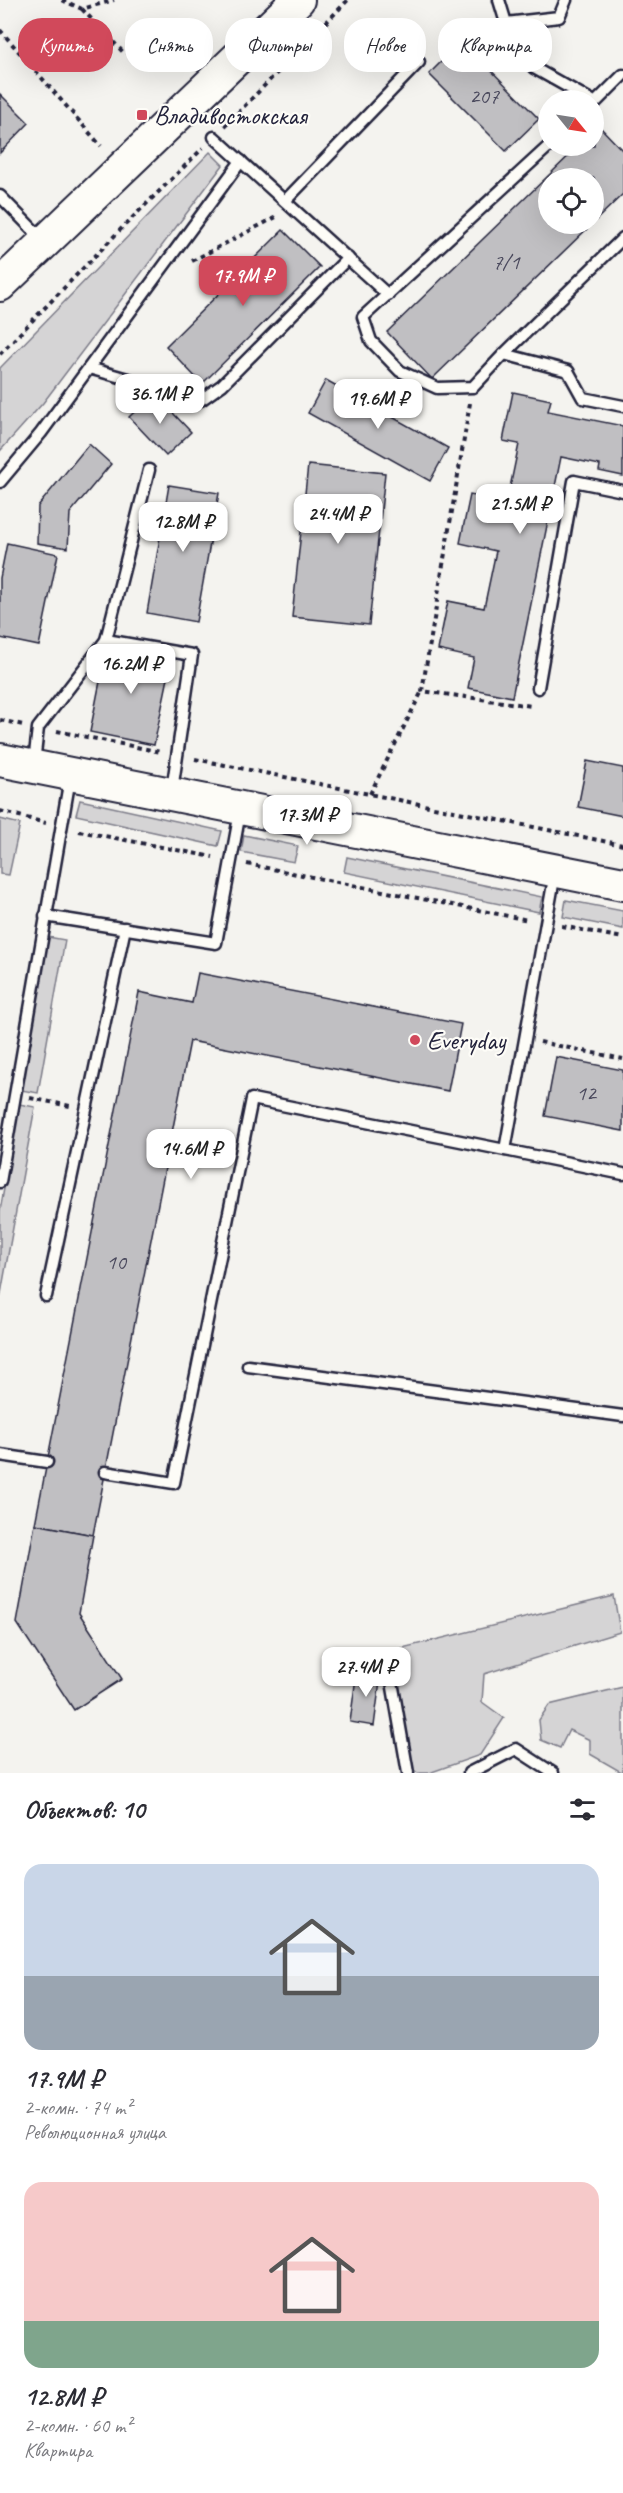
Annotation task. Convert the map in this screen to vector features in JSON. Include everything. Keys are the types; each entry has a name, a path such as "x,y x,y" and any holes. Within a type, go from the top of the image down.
{"street":[{"path":"0,285 298,0"},
{"path":"0,760 623,884"}],"lane":[{"path":"498,0 504,18"},
{"path":"544,18 559,16 566,0"},
{"path":"288,204 410,72"},
{"path":"541,72 573,90"},
{"path":"604,93 623,75"},
{"path":"214,137 388,294"},
{"path":"538,156 363,317 371,341 400,371 437,388 473,387 623,238"},
{"path":"0,482 41,433 241,161"},
{"path":"0,196 44,241"},
{"path":"89,368 201,400 222,385 348,258"},
{"path":"504,354 568,371 583,398 623,406"},
{"path":"33,766 38,728 106,640 149,470"},
{"path":"538,688 574,481 623,491"},
{"path":"106,640 192,656 171,794"},
{"path":"0,1182 70,775"},
{"path":"45,916 216,943 241,808"},
{"path":"505,1150 555,872"},
{"path":"46,1296 125,928"},
{"path":"105,1472 174,1483 252,1099 623,1174"},
{"path":"248,1366 623,1416"},
{"path":"0,1455 47,1462"},
{"path":"391,1676 408,1773"},
{"path":"469,1773 516,1749 553,1773"}],"path":[{"path":"62,0 82,9 125,52"},
{"path":"82,9 114,0"},
{"path":"0,354 348,0"},
{"path":"0,30 101,146"},
{"path":"163,267 177,268 288,204"},
{"path":"370,794 422,691 473,387"},
{"path":"422,691 534,706 538,688"},
{"path":"0,720 623,845"},
{"path":"0,811 60,827 623,938"},
{"path":"525,1039 623,1059"},
{"path":"46,1101 86,1109"}],"shaded area":[{"path":"210,152 223,165 43,403 0,451 0,368"},
{"path":"80,800 222,831 218,846 76,815"},
{"path":"0,819 20,824 9,875 0,874"},
{"path":"244,835 298,846 294,862 241,852"},
{"path":"347,857 542,897 539,912 344,872"},
{"path":"566,900 623,911 623,929 563,917"},
{"path":"48,937 65,940 38,1093 21,1090"},
{"path":"19,1104 35,1107 0,1299 0,1211"},
{"path":"614,1596 620,1632 484,1674 482,1702 504,1718 480,1755 429,1773 418,1773 412,1769 390,1651"},
{"path":"623,1687 623,1773 590,1754 590,1740 569,1730 560,1748 541,1740 539,1720 549,1705"}],"building":[{"path":"438,65 438,72 493,72 538,120 506,151 429,74"},
{"path":"0,94 29,123 0,153"},
{"path":"604,131 623,151 623,194 604,212 604,168 556,168 569,156 604,156"},
{"path":"538,186 538,234 582,234 432,379 387,332"},
{"path":"283,230 320,267 202,384 166,346"},
{"path":"326,380 448,448 430,481 308,413"},
{"path":"513,392 551,400 548,411 623,426 623,476 599,471 600,465 561,457 512,697 468,688 474,658 438,650 448,601 484,608 496,551 460,543 470,495 507,502 519,444 503,441"},
{"path":"154,393 191,432 166,456 129,417"},
{"path":"89,444 111,464 70,513 68,548 37,543 38,506"},
{"path":"308,465 385,473 369,625 292,617"},
{"path":"169,485 219,493 196,622 147,613"},
{"path":"7,543 58,554 39,646 0,638 0,578"},
{"path":"107,646 172,659 154,745 90,732"},
{"path":"587,761 623,768 623,816 578,807"},
{"path":"198,973 461,1024 448,1091 190,1041 93,1535 35,1524 139,992 192,1003"},
{"path":"556,1057 623,1070 623,1131 545,1116"},
{"path":"35,1524 93,1535 79,1613 122,1679 74,1710 17,1623"},
{"path":"357,1670 381,1673 374,1726 350,1722"}],"place":[{"name":"Владивостокская","path":"142,115"},
{"name":"Everyday","path":"415,1040"}]}
